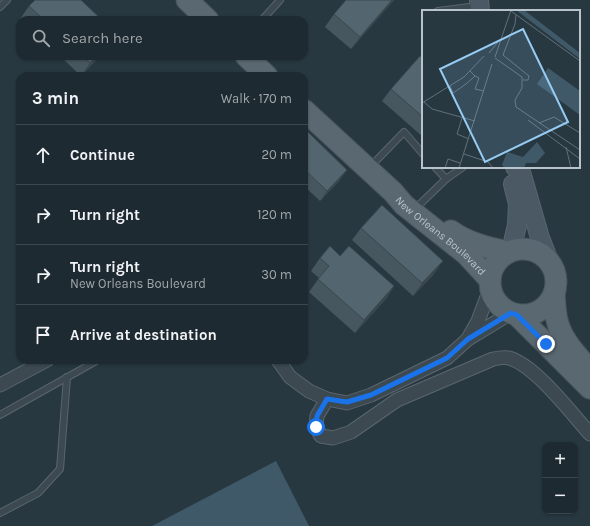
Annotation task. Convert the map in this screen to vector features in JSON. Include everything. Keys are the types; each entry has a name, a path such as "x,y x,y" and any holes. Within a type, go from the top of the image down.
{"main road":[{"path":"187,0 204,16"},
{"path":"250,60 264,72"},
{"name":"New Orleans Boulevard","path":"308,114 393,192 404,205 466,254 490,284"},
{"path":"510,251 517,225 518,204 512,177 514,168"},
{"path":"515,168 521,172 540,238 554,271 556,282 554,294 555,312 558,325 563,337 590,370"},
{"name":"New Orleans Boulevard","path":"393,192 409,198 455,234 489,248 510,251"},
{"path":"549,261 540,253 530,249 510,251 498,259 492,268 490,284 494,298 500,306 514,314 590,388"},
{"path":"514,314 528,315 539,311 548,304 554,294"}],"street":[{"path":"468,339 478,321 490,284"},
{"path":"281,364 290,377 309,391 327,399 347,402 371,395 447,358 468,339 514,314"},
{"path":"327,399 317,416 316,427 321,436 333,438 351,432 397,400 493,359 508,358 527,368 541,380 590,434"},
{"path":"0,385 39,364"}],"lane":[{"path":"0,7 7,0"},
{"path":"266,16 280,0"},
{"path":"446,10 479,6"},
{"path":"368,169 404,132 422,153"},
{"path":"436,168 446,179"},
{"path":"418,206 446,179 462,168"},
{"path":"0,415 91,364"},
{"path":"0,514 38,493 60,469 68,377"}],"water":[{"path":"276,461 309,526 152,526"}],"building":[{"path":"35,0 81,0 98,16 40,16 29,6"},
{"path":"346,0 392,0 360,37 334,14"},
{"path":"420,56 422,57 422,116 391,89"},
{"path":"308,132 347,170 327,191 308,173"},
{"path":"382,205 443,261 422,283 361,228"},
{"path":"330,246 340,256 349,246 394,286 364,320 318,279 329,266 320,258"}],"route":[{"path":"316,427 317,416 327,399 347,402 371,395 447,358 468,339 511,313 517,315 546,344"}]}
